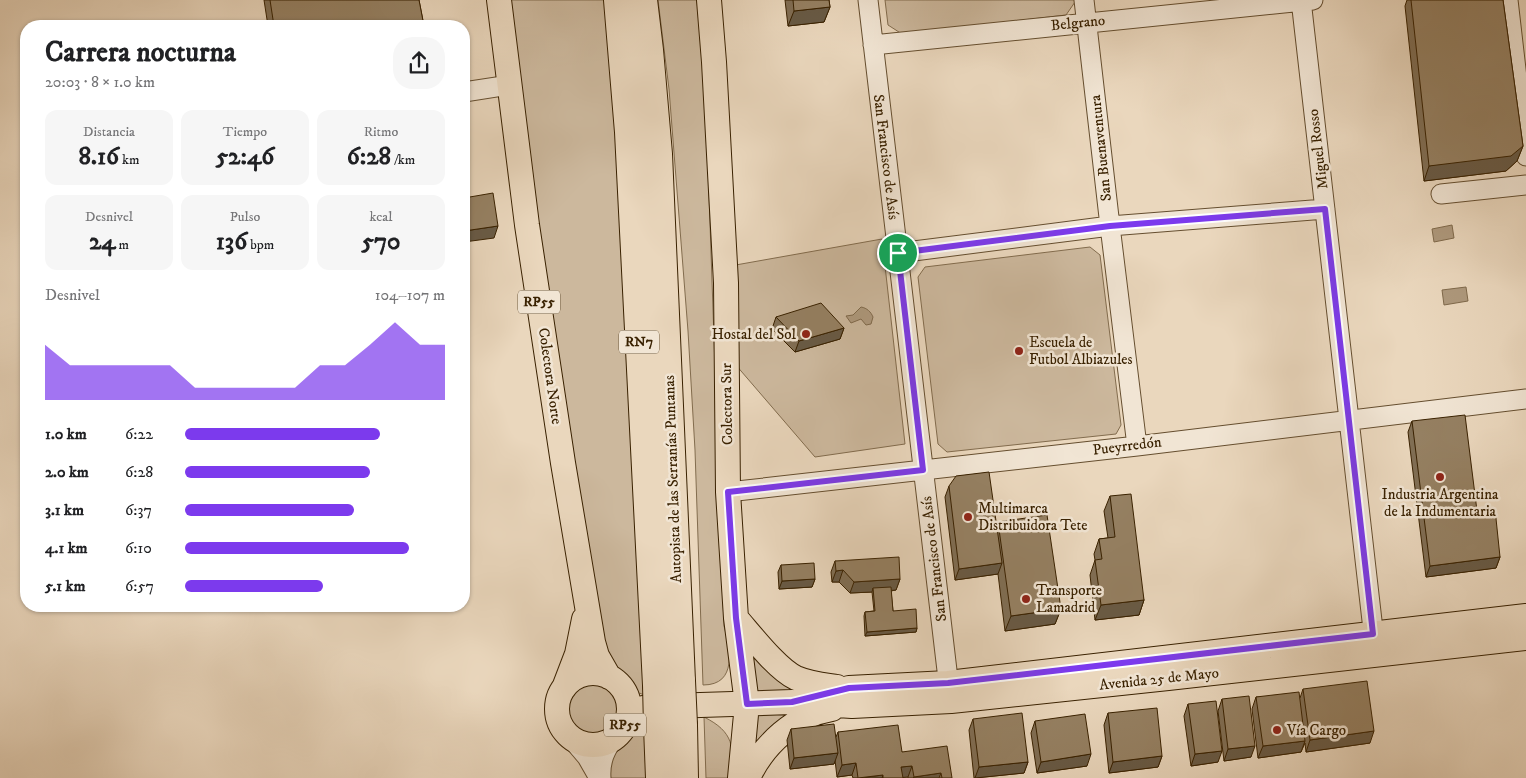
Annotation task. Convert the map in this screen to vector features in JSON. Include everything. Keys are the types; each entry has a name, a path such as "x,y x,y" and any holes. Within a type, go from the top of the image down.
{"highway":[{"name":"Autopista de las Serranías Puntanas","path":"618,0 670,704 684,778"},
{"name":"Autopista de las Serranías Puntanas","path":"643,0 658,154 670,704 660,778"}],"main road":[{"name":"Colectora Norte","path":"499,0 527,225 562,463 593,642 597,656 616,682"},
{"name":"Colectora Sur","path":"709,0 726,283 728,492 736,618 747,704 740,778"},
{"name":"Colectora Norte","path":"564,688 577,654 587,602"},
{"name":"Avenida 25 de Mayo","path":"1375,645 1526,616"},
{"path":"736,618 771,658 794,677 850,697"},
{"name":"Avenida 25 de Mayo","path":"616,682 634,698 642,702 670,704 792,702 950,692 1375,645 1526,638"},
{"path":"564,688 577,676 589,673 601,674 616,682"},
{"name":"RP55","path":"564,688 560,693 557,705 558,718 562,728 570,737 580,743 591,746 602,744 618,734 627,722 629,710 627,698 616,682"},
{"path":"748,778 753,766 766,748 784,732 819,711 850,697"},
{"name":"Avenida 25 de Mayo","path":"618,734 636,713 643,708 670,704"}],"street":[{"name":"San Francisco de Asís","path":"868,0 950,692"},
{"name":"San Buenaventura","path":"1084,0 1137,446"},
{"name":"Belgrano","path":"873,45 1305,0"},
{"name":"Miguel Rosso","path":"1305,0 1325,209 1375,645"},
{"path":"1508,0 1526,156"},
{"path":"470,91 510,86"},
{"path":"1441,194 1526,185"},
{"path":"898,253 1110,226 1325,209"},
{"name":"Pueyrredón","path":"728,492 1137,446 1526,399"},
{"path":"600,778 600,766 610,744 618,734"},
{"path":"570,737 587,757 600,778"}],"shaded area":[{"path":"508,0 607,0 614,55 650,696 630,688 605,661 521,108"},
{"path":"658,0 697,0 706,108 724,626 728,644 729,664 727,672 722,679 703,685 695,450 688,331 669,89"},
{"path":"885,0 1075,0 1075,2 1066,15 902,34 888,25"},
{"path":"1452,225 1454,238 1434,242 1432,229"},
{"path":"882,239 905,444 815,457 735,364 730,266"},
{"name":"Escuela de Futbol Albiazules","path":"1090,247 1100,255 1121,425 1116,434 947,452 938,444 918,277 925,267"},
{"path":"1466,287 1468,301 1444,305 1442,290"},
{"path":"861,307 867,309 872,315 871,324 866,325 861,319 851,323 846,316 853,315"},
{"path":"743,639 804,693 751,695"},
{"path":"592,680 603,682 616,693 621,709 619,720 608,733 592,738 581,736 568,725 563,709 565,698 576,685"},
{"path":"800,707 752,754 754,710"},
{"path":"704,717 727,735 732,749 732,778 706,778"},
{"path":"651,719 654,778 608,778 608,761 634,725"}],"building":[{"path":"270,0 419,0 423,20 273,20"},
{"path":"793,0 829,0 830,7 794,11"},
{"path":"1411,0 1503,0 1523,146 1511,156 1429,166"},
{"path":"493,193 498,226 470,230 470,197"},
{"path":"821,303 844,328 799,341 776,317"},
{"name":"Industria Argentina de la Indumentaria","path":"1465,415 1477,511 1495,509 1500,557 1430,566 1412,421"},
{"name":"Multimarca Distribuidora Tete","path":"989,472 1002,563 959,569 949,486 956,476"},
{"path":"1131,494 1144,600 1101,605 1095,560 1102,559 1099,539 1115,537 1110,496"},
{"name":"Transporte Lamadrid","path":"1047,515 1061,609 1011,616 998,522"},
{"path":"899,557 900,579 854,582 843,570 836,571 835,561"},
{"path":"814,563 815,579 782,581 781,565"},
{"path":"891,587 893,611 916,609 917,628 867,632 865,612 875,611 873,588"},
{"path":"1367,681 1374,731 1310,740 1303,689"},
{"name":"Vía Cargo","path":"1299,692 1305,741 1263,746 1256,697"},
{"path":"1249,696 1255,746 1228,749 1222,699"},
{"path":"1216,701 1222,751 1195,754 1188,704"},
{"path":"1157,708 1162,756 1113,762 1108,713"},
{"path":"1022,713 1028,762 979,767 973,719"},
{"path":"1085,714 1091,754 1041,762 1035,721"},
{"path":"834,724 838,753 794,758 791,729"},
{"path":"898,725 902,752 947,746 952,778 942,778 941,773 914,777 912,766 901,767 903,778 883,778 883,775 858,778 856,763 842,765 838,732"}],"place":[{"name":"Hostal del Sol","path":"806,334"},
{"name":"Escuela de Futbol Albiazules","path":"1019,351"},
{"name":"Industria Argentina de la Indumentaria","path":"1440,477"},
{"name":"Multimarca Distribuidora Tete","path":"968,517"},
{"name":"Transporte Lamadrid","path":"1026,599"},
{"name":"Vía Cargo","path":"1277,730"}],"route":[{"path":"1325,209 1373,634 948,683 849,688 792,702 747,704 736,618 728,492 923,470 898,253 1110,226 1325,209"}]}
